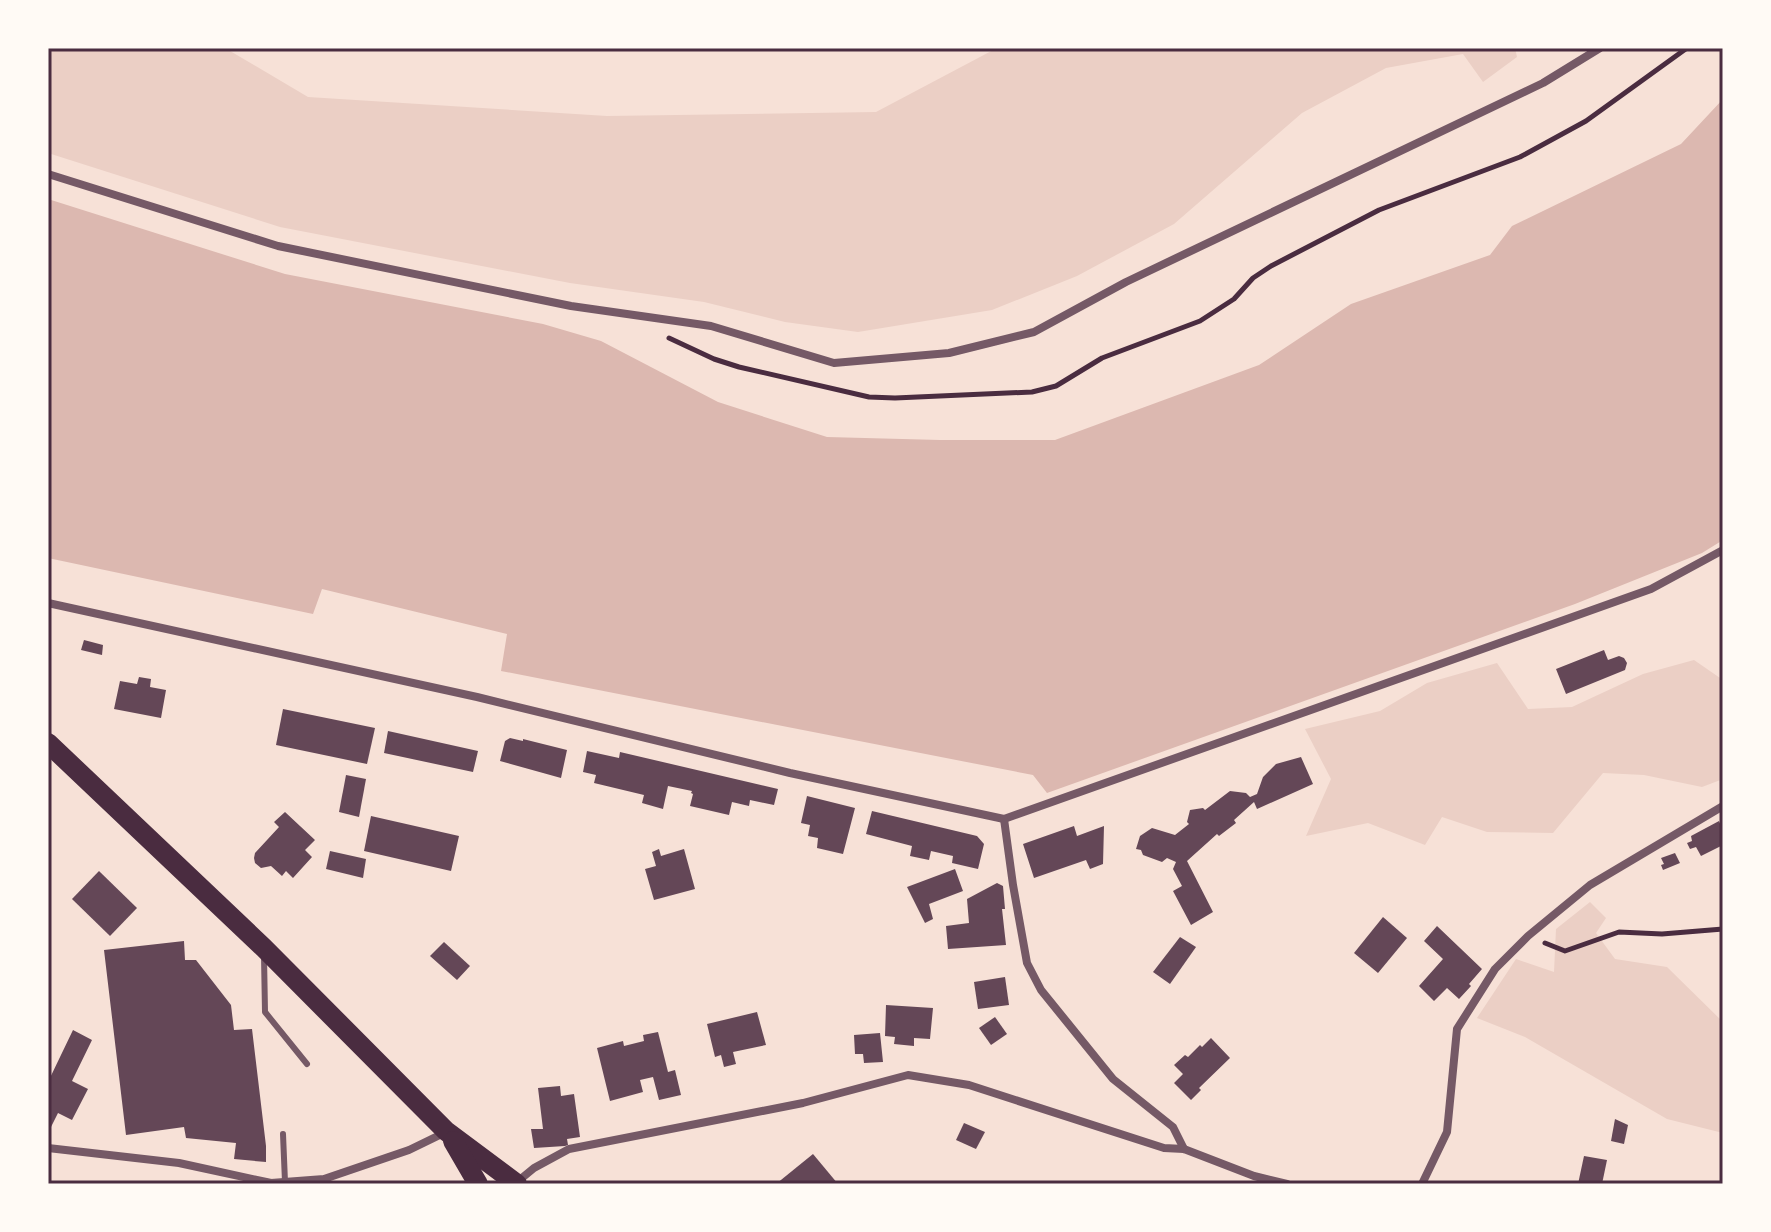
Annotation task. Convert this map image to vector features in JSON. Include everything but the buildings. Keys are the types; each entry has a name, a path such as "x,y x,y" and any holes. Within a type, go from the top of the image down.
{"main road":[{"path":"48,743 264,948 446,1131 517,1183"},
{"path":"446,1131 478,1184"}],"street":[{"path":"48,174 278,246 571,306 711,326 834,363 949,353 1034,332 1126,282 1543,83 1600,48"},
{"path":"48,603 477,697 790,773 1004,819 1651,589 1723,550"},
{"path":"1422,1184 1447,1132 1457,1029 1495,969 1528,936 1590,885 1723,806"},
{"path":"1004,819 1027,963 1041,990 1113,1079 1173,1127 1184,1149"},
{"path":"517,1183 534,1168 569,1149 803,1103 908,1075 969,1085 1164,1148 1184,1149 1254,1176 1287,1184"},
{"path":"48,1148 179,1163 271,1184 324,1179 409,1150 446,1131"}],"lane":[{"path":"264,948 265,1012 307,1064"},
{"path":"283,1134 285,1182"}],"path":[{"path":"661,334 739,367 869,397 1032,392 1056,386 1102,358 1200,321 1234,299 1253,278 1271,266 1379,210 1520,157 1586,121 1687,48"},
{"path":"1565,951 1619,932 1662,934 1723,929"}],"shaded area":[{"path":"48,48 225,48 308,97 607,116 876,112 997,48 1515,48 1517,57 1483,82 1463,54 1386,68 1302,113 1174,224 1077,276 992,310 858,332 785,322 704,302 570,283 280,227 48,153"},
{"path":"1723,99 1723,540 1702,553 1575,604 1047,793 1033,775 501,671 507,634 322,589 313,614 48,558 48,199 285,274 543,324 601,341 718,402 827,437 1055,440 1259,365 1351,304 1490,255 1512,226 1681,144"},
{"path":"1694,660 1723,680 1723,779 1702,787 1644,775 1603,773 1553,833 1487,832 1442,817 1425,845 1368,823 1306,836 1331,779 1305,729 1380,711 1427,683 1497,663 1528,709 1572,707 1643,674"},
{"path":"1590,902 1606,918 1596,933 1615,959 1667,967 1723,1022 1723,1133 1667,1119 1525,1037 1477,1018 1516,959 1554,972 1556,929"}]}
